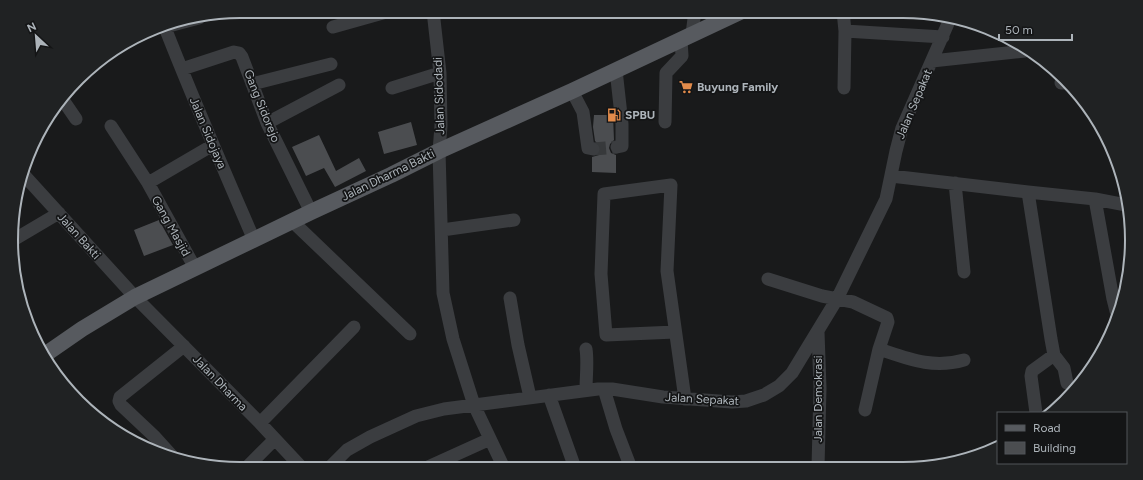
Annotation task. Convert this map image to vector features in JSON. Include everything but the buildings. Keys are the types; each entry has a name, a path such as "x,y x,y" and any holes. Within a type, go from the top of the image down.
{"main road":[{"name":"Jalan Dharma Bakti","path":"49,352 82,329 135,298 195,268 439,151 572,91 727,18"}],"street":[{"path":"333,27 365,18"},
{"name":"Jalan Sidodadi","path":"433,18 440,73 441,126 439,151 443,293 453,339 474,405 501,462"},
{"path":"665,122 666,73 682,56 693,18"},
{"path":"844,18 845,31 844,88"},
{"name":"Jalan Sepakat","path":"337,462 347,450 370,437 416,416 444,409 586,390 631,392 648,396 732,402 746,401 764,396 779,386 792,372 838,299 886,199 902,128 948,23"},
{"name":"Jalan Sidojaya","path":"166,31 193,99 254,240"},
{"path":"845,31 942,37"},
{"name":"Gang Sidorejo","path":"182,69 234,52 239,53 242,56 267,124 311,212"},
{"path":"932,61 1020,52"},
{"path":"252,84 331,64"},
{"path":"616,70 622,124 622,146 616,147"},
{"path":"392,88 440,73"},
{"path":"267,124 338,85"},
{"path":"572,91 583,112 588,148 593,149"},
{"path":"65,103 76,119"},
{"name":"Gang Masjid","path":"111,126 148,183 195,268"},
{"path":"148,183 213,145"},
{"path":"891,176 1095,199 1122,204"},
{"name":"Jalan Bakti","path":"27,179 135,298"},
{"path":"955,183 964,272"},
{"path":"675,332 606,335 601,274 604,194 671,186 667,271 685,399"},
{"path":"1028,192 1054,355 1064,368 1067,383"},
{"path":"1095,199 1115,305"},
{"path":"18,237 59,213"},
{"path":"442,230 514,220"},
{"path":"292,221 410,334"},
{"path":"768,279 822,296 853,302 887,318 888,322 879,349 865,410"},
{"name":"Jalan Dharma","path":"135,298 260,423 274,440 296,462"},
{"path":"510,298 518,345 530,397"},
{"path":"260,423 354,327"},
{"name":"Jalan Demokrasi","path":"818,332 820,388 818,462"},
{"path":"152,442 121,405 119,401 120,397 184,346"},
{"path":"586,349 586,390"},
{"path":"879,349 937,365 951,364 964,360"},
{"path":"1036,412 1031,376 1032,371 1054,355"},
{"path":"604,390 616,429 629,462"},
{"path":"549,395 573,462"},
{"path":"439,462 490,439"},
{"path":"252,462 274,440"}],"tunnel":[{"path":"593,149 617,147"}],"place":[{"name":"Buyung Family","path":"686,87"},
{"name":"SPBU","path":"614,115"}]}
